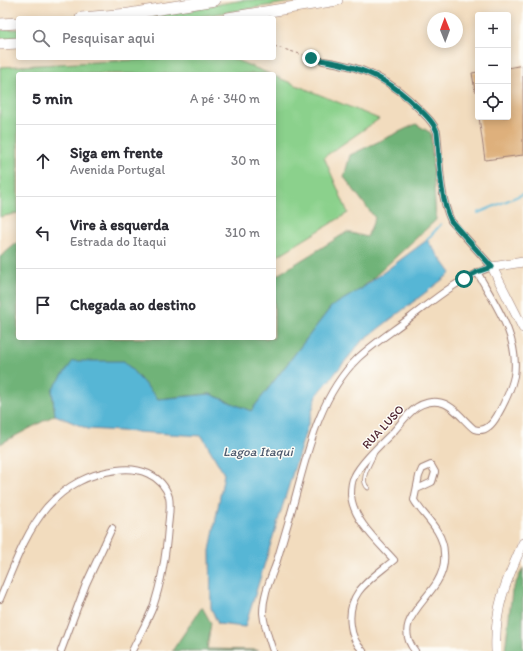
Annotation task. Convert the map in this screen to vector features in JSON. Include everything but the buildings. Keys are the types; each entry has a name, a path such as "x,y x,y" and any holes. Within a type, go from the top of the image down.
{"highway":[{"path":"104,16 128,14 215,0"},
{"path":"240,16 337,0"},
{"path":"0,24 16,23"},
{"path":"0,44 16,43"}],"street":[{"path":"323,61 348,66 381,78 401,92 432,122 437,132 444,203 448,215 451,221 492,267 523,328"},
{"path":"273,651 266,631 263,615 266,591 288,526 316,426 324,407 343,374 358,358 455,284 477,272 492,267 523,262"},
{"name":"RUA LUSO","path":"363,651 354,640 350,620 351,606 361,589 394,560 367,529 358,516 351,497 354,476 377,449 418,406 429,402 446,404 474,429 479,431 488,428 497,416 514,377 514,347 503,318 477,272"},
{"path":"0,599 35,523 47,507 68,488 80,480 102,472 123,469 135,470 154,475 166,491 170,505 166,554 159,589 132,651"},
{"path":"414,651 406,634 408,622 437,582 442,570 444,552 440,537 414,500 417,489"},
{"path":"61,651 86,584 112,528"},
{"path":"496,651 496,636 500,602 508,577 523,543"}],"lane":[{"path":"368,488 364,483 364,477 377,449"}],"path":[{"path":"276,47 323,61"}],"green space":[{"path":"244,0 303,0 203,16 145,16"},
{"path":"16,29 16,38 0,39 0,30"},
{"path":"135,60 236,60 265,72 16,72 16,213 0,217 0,67"},
{"path":"276,77 379,119 324,157 348,213 276,257"},
{"path":"416,124 431,133 436,220 361,289 331,307 251,411 210,394 158,399 124,361 52,390 55,415 0,444 0,257 16,244 16,340 276,340 276,276 347,232 367,237 375,218 344,177 350,155"},
{"path":"523,568 523,651 505,651 512,591"},
{"path":"202,607 211,623 207,649 258,651 172,651"}],"water":[{"name":"Lagoa Itaqui","path":"427,240 451,273 361,342 317,395 245,627 218,624 211,608 210,551 224,474 202,436 88,429 55,415 52,390 73,361 124,361 158,399 210,394 251,411 331,307 361,289"}],"waterway":[{"path":"478,213 523,194"},
{"path":"427,240 441,224"}],"route":[{"path":"311,58 335,62 365,71 381,78 401,92 419,108 436,127 444,203 448,215 451,221 492,267 477,272 464,279"}]}
